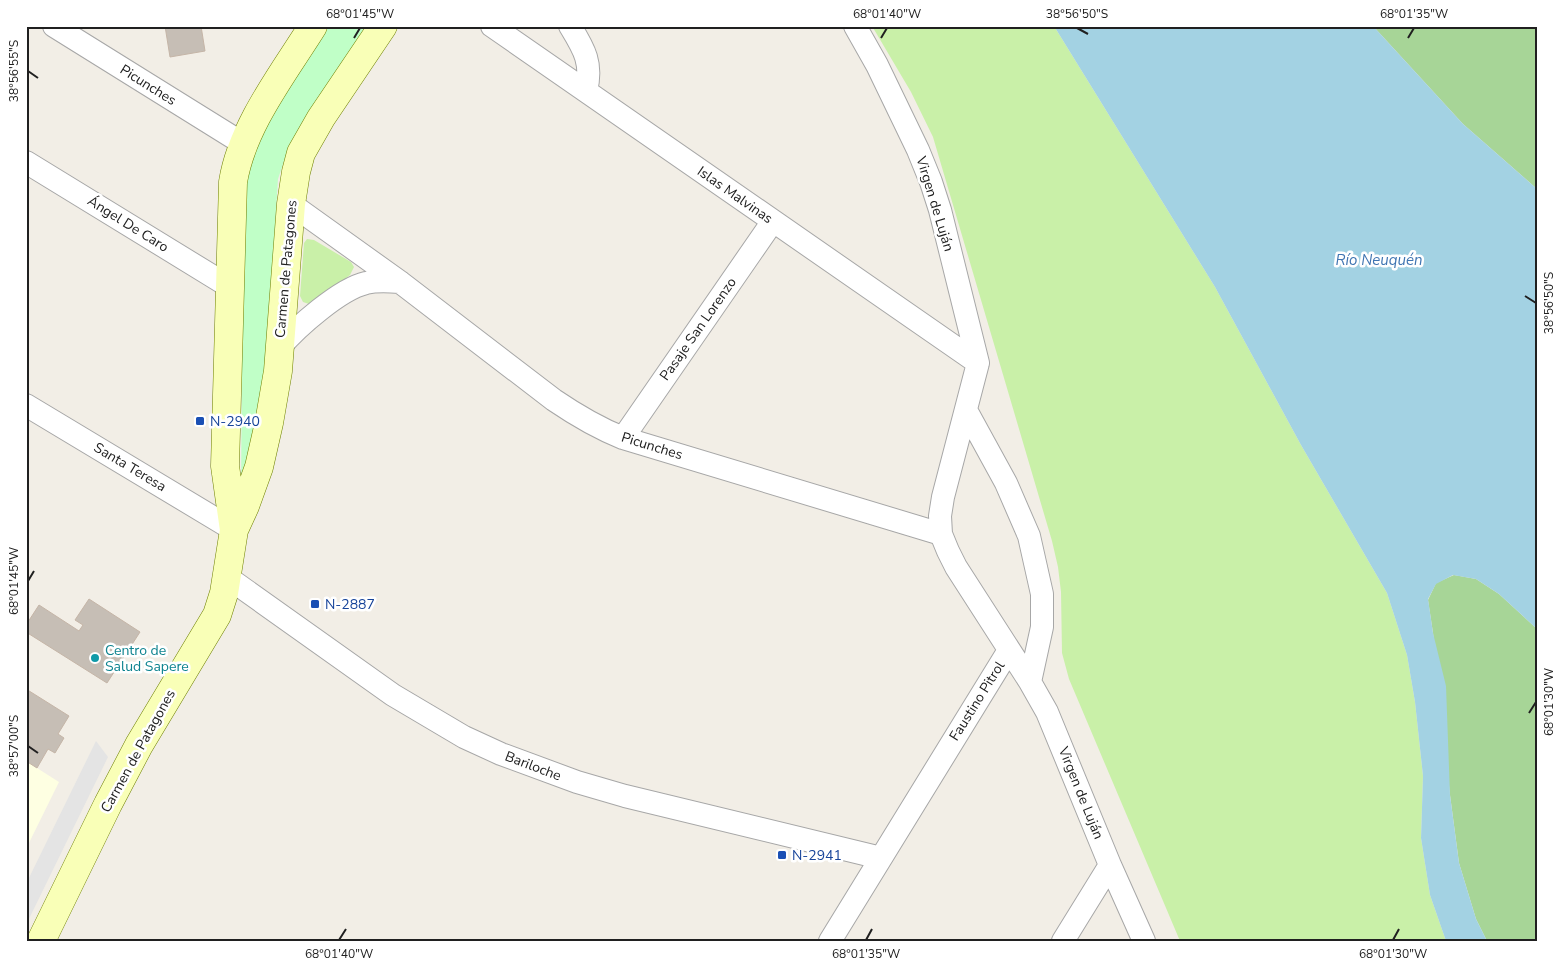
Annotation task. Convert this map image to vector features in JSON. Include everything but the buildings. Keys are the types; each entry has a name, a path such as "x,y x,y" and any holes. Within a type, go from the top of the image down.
{"main road":[{"name":"Carmen de Patagones","path":"234,530 227,491 225,466 233,182 242,143 312,26"},
{"name":"Carmen de Patagones","path":"41,941 138,745 217,615 227,577 234,530 259,467 275,395 291,204 301,153 309,135 383,26"}],"street":[{"name":"Picunches","path":"54,26 242,143"},
{"name":"Islas Malvinas","path":"492,26 978,363"},
{"path":"570,26 583,48 588,64 589,73 586,92"},
{"name":"Virgen de Luján","path":"855,26 877,65 918,150 931,182 940,210 978,363"},
{"name":"Ángel De Caro","path":"26,162 230,287"},
{"name":"Picunches","path":"291,204 400,282 578,417 624,438 942,534"},
{"name":"Pasaje San Lorenzo","path":"624,438 773,221"},
{"path":"280,347 306,321 354,287 376,281 400,282"},
{"name":"Faustino Pitrol","path":"830,941 1009,650 956,567 942,534 940,516 943,497 978,363"},
{"name":"Santa Teresa","path":"26,405 234,530"},
{"path":"966,410 1006,483 1029,536 1042,594 1042,627 1030,682"},
{"name":"Bariloche","path":"227,577 393,695 464,737 501,754 577,782 625,796 881,858"},
{"name":"Virgen de Luján","path":"1009,650 1047,712 1110,865 1144,941"},
{"path":"1063,941 1110,865"}],"shaded area":[{"path":"96,741 108,757 26,925 26,884"},
{"path":"26,761 59,782 26,849"}],"green space":[{"path":"324,26 370,26 287,152 278,179 266,369 241,496 243,192 254,145"},
{"path":"872,26 1054,26 1215,287 1301,445 1387,593 1407,655 1415,702 1423,776 1421,838 1430,895 1446,941 1180,941 1069,679 1062,653 1061,592 1052,541 933,137 911,92"},
{"path":"1373,26 1537,26 1537,189 1463,124"},
{"path":"307,239 314,240 351,262 354,267 350,275 315,302 309,304 303,302 300,296 304,243"},
{"path":"1454,575 1476,579 1499,594 1537,629 1537,941 1487,941 1476,919 1459,863 1428,600 1436,583"}],"water":[{"name":"Río Neuquén","path":"1054,26 1373,26 1463,124 1537,189 1537,629 1499,594 1476,579 1453,575 1436,584 1428,599 1433,633 1446,686 1450,795 1459,863 1476,919 1487,941 1446,941 1430,895 1421,838 1423,776 1415,702 1407,655 1387,593 1301,445 1215,287"}],"place":[{"name":"N-2940","path":"200,421"},
{"name":"N-2887","path":"315,604"},
{"name":"Centro de Salud Sapere","path":"95,658"},
{"name":"N-2941","path":"782,855"}]}
